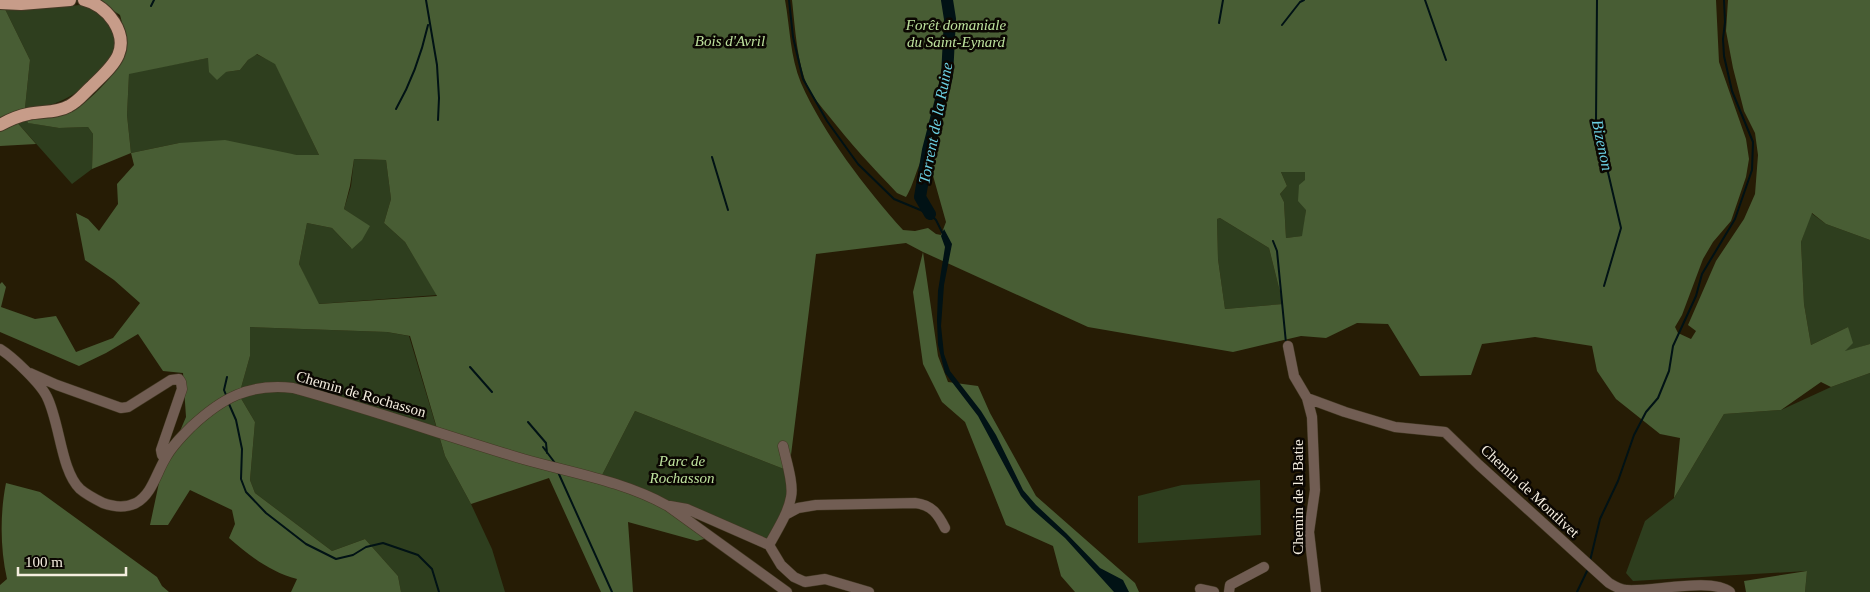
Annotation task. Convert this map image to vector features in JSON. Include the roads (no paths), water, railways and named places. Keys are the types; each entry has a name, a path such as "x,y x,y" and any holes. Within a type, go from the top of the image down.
{"main road":[{"path":"0,3 70,0"},
{"path":"0,125 28,114 52,112 71,105 115,62 121,43 116,26 102,8 93,2 84,0"}],"street":[{"name":"Chemin de la Batie","path":"1288,346 1294,376 1307,398 1312,417 1315,490 1310,532 1316,592"},
{"name":"Chemin de Rochasson","path":"0,349 25,370 48,399 67,465 79,488 86,494 112,506 121,507 135,504 149,492 165,459 185,433 216,405 228,398 253,390 280,387 293,388 507,454 630,489 668,506 787,592"},
{"path":"25,370 57,385 121,408 128,407 171,380 179,379 182,382 182,389 161,450 165,459"},
{"name":"Chemin de Montlivet","path":"1307,398 1395,427 1445,432 1484,470 1609,583 1625,590 1721,586 1730,592"},
{"path":"769,545 784,515 792,490 783,446"},
{"path":"784,515 798,508 816,505 915,502 928,505 933,509 945,528"},
{"path":"668,506 687,509 769,545 772,552 787,571 805,582 813,592"},
{"path":"1229,592 1230,585 1264,567"},
{"path":"805,582 825,579 869,592"},
{"path":"1200,589 1214,592"}],"waterway":[{"path":"151,6 154,0"},
{"path":"426,0 437,65 438,120"},
{"name":"Torrent de la Ruine","path":"789,0 793,37 803,79 827,121 858,164 894,199 930,214 936,220 943,234"},
{"name":"Torrent de la Ruine","path":"930,214 920,197 928,150 947,76 950,19 947,0"},
{"name":"Bizenon","path":"1219,23 1223,0"},
{"path":"1282,25 1300,2 1304,0"},
{"path":"1425,0 1446,60"},
{"name":"Bizenon","path":"1597,0 1596,121 1621,228 1604,286"},
{"path":"1590,561 1600,519 1618,481 1634,435 1646,412 1658,398 1669,371 1673,346 1696,296 1702,274 1735,219 1752,170 1753,142 1732,91 1724,56 1724,0"},
{"path":"396,109 415,68 428,25"},
{"path":"712,157 728,210"},
{"path":"1273,241 1277,251 1286,343"},
{"path":"470,367 492,392"},
{"path":"226,395 224,390 227,377"},
{"path":"229,404 236,420 242,449 241,479 246,492 266,513 306,544 336,559 353,555 366,547 383,543 418,555 432,569 439,592"},
{"path":"528,422 546,443 547,453"},
{"path":"543,447 555,463"},
{"path":"558,472 612,592"},
{"path":"1577,592 1588,569"}],"park label":[{"name":"Forêt domaniale du Saint-Eynard","path":"956,34"},
{"name":"Bois d'Avril","path":"730,41"},
{"name":"Parc de Rochasson","path":"682,470"}]}
